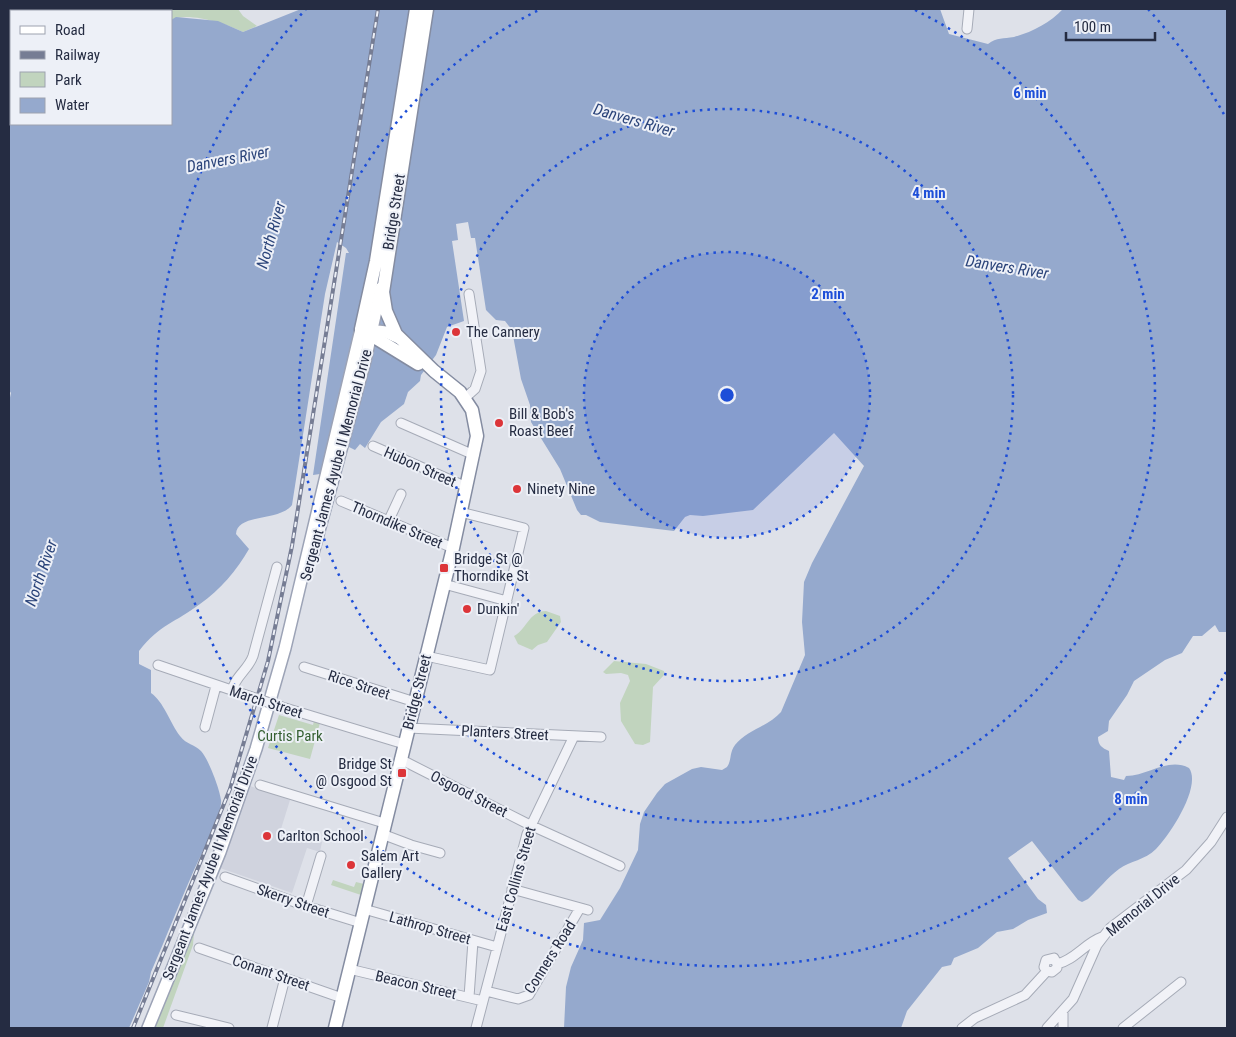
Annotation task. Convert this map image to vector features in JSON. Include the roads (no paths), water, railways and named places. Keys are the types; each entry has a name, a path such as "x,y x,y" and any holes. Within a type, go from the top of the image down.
{"highway":[{"path":"410,84 416,9"},
{"path":"410,84 427,9"},
{"name":"Bridge Street","path":"335,1028 467,487 474,455 477,427 472,410 465,398 399,338 386,310 383,280 410,84"},
{"name":"Bridge Street","path":"410,84 376,261 368,331 417,364 434,371"}],"main road":[{"name":"Sergeant James Ayube II Memorial Drive","path":"148,1028 241,795 284,648 383,280"},
{"name":"Bridge Street","path":"368,331 386,332 399,338"}],"street":[{"path":"967,29 969,9"},
{"path":"465,398 475,390 481,371 469,294"},
{"path":"401,423 474,455"},
{"name":"Hubon Street","path":"373,446 467,487"},
{"path":"388,522 401,494"},
{"name":"Thorndike Street","path":"341,501 452,548"},
{"path":"426,656 490,670 507,601 524,528 460,512"},
{"path":"232,691 236,678 251,662 277,567"},
{"path":"444,584 507,601"},
{"name":"March Street","path":"158,665 216,686 404,744"},
{"name":"Rice Street","path":"304,667 415,702"},
{"path":"205,727 216,686"},
{"name":"Planters Street","path":"408,728 601,737"},
{"name":"East Collins Street","path":"476,1028 530,825 574,736"},
{"name":"Osgood Street","path":"400,760 530,825 620,866"},
{"path":"260,785 383,829 411,845 440,853"},
{"name":"Memorial Drive","path":"1047,1028 1063,1013 1078,991 1093,954 1103,936 1118,922 1186,870 1211,842 1227,817"},
{"path":"306,906 321,856"},
{"name":"Skerry Street","path":"225,877 306,906 361,923"},
{"name":"Conners Road","path":"486,991 518,999 528,995 584,909 512,889"},
{"name":"Lathrop Street","path":"364,909 497,947"},
{"path":"962,1028 976,1018 1025,995 1047,971 1055,970 1057,964 1066,962 1092,941 1103,936"},
{"path":"470,997 473,940"},
{"name":"Conant Street","path":"200,948 342,998"},
{"name":"Beacon Street","path":"349,969 483,1000"},
{"path":"272,1028 285,978"},
{"path":"1123,1028 1181,982"},
{"path":"1063,1013 1063,1028"},
{"path":"176,1015 229,1028"}],"water":[{"path":"9,9 55,9 10,10 10,125 172,125 172,19 176,17 218,21 243,32 301,9 940,9 949,34 988,44 997,39 1014,37 1034,30 1047,23 1063,9 1227,9 1227,632 1219,632 1215,625 1202,636 1193,636 1182,653 1165,660 1134,681 1109,721 1108,731 1098,737 1101,746 1109,751 1111,777 1124,780 1126,776 1166,766 1181,765 1189,768 1192,776 1188,798 1169,833 1152,853 1119,869 1088,899 1082,902 1078,900 1032,841 1008,858 1038,899 1046,905 1047,913 1028,920 1013,929 997,932 978,948 954,958 951,965 942,967 907,1011 901,1028 564,1028 566,987 571,967 583,940 584,923 600,920 620,888 638,850 640,824 644,812 657,793 665,784 692,769 701,767 722,770 727,767 735,745 781,712 805,655 802,622 804,582 812,563 864,466 834,433 753,510 703,516 690,515 685,517 674,531 600,522 586,515 581,515 577,510 560,469 531,422 530,405 521,379 512,330 505,321 496,320 486,310 475,238 471,238 468,222 456,224 458,240 452,241 464,321 447,327 436,355 421,375 420,381 408,392 404,404 381,422 365,448 360,444 355,450 349,447 320,474 313,475 346,253 349,253 346,248 337,242 325,294 292,505 278,514 251,520 238,527 236,534 249,549 233,572 207,598 161,629 139,651 139,664 151,670 151,693 160,702 180,736 201,751 207,760 218,789 221,806 129,1028 9,1028 9,402 11,393 9,390"}],"railway":[{"path":"133,1028 230,789 268,661 292,546 378,9"}],"place":[{"name":"The Cannery","path":"456,332"},
{"name":"Bill & Bob's Roast Beef","path":"499,423"},
{"name":"Ninety Nine","path":"517,489"},
{"name":"Bridge St @ Thorndike St","path":"444,568"},
{"name":"Dunkin'","path":"467,609"},
{"name":"Bridge St @ Osgood St","path":"402,773"},
{"name":"Carlton School","path":"267,836"},
{"name":"Salem Art Gallery","path":"351,865"}],"water label":[{"name":"Danvers River","path":"634,120"},
{"name":"Danvers River","path":"228,159"},
{"name":"North River","path":"271,235"},
{"name":"Danvers River","path":"1007,267"},
{"name":"North River","path":"41,573"}],"park label":[{"name":"Curtis Park","path":"290,736"}]}
